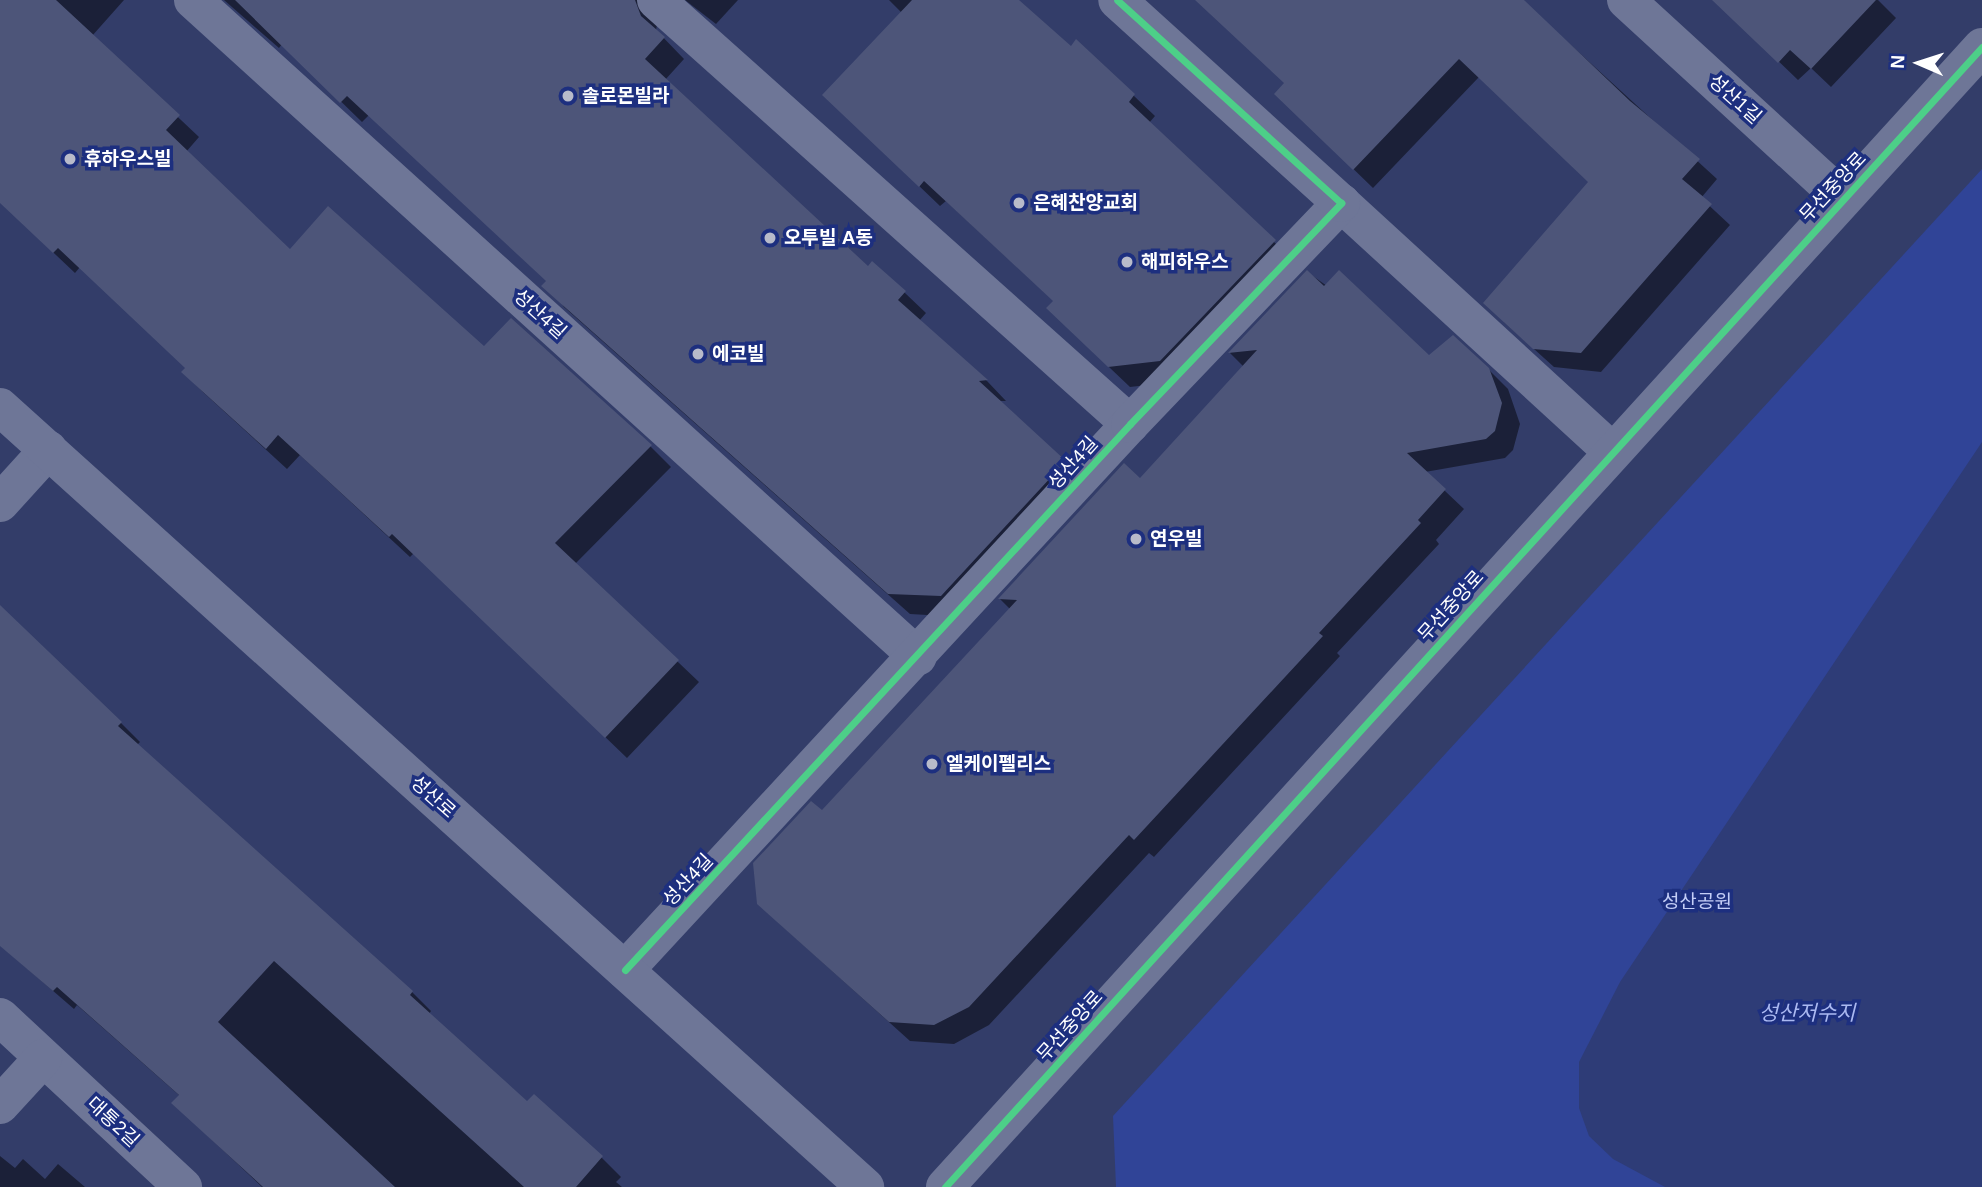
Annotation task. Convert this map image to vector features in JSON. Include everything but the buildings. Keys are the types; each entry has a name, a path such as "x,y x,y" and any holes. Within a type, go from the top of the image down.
{"street":[{"name":"성산4길","path":"193,0 918,657"},
{"path":"656,0 1129,424"},
{"path":"1117,0 1612,451"},
{"name":"성산1길","path":"1626,0 1843,198"},
{"name":"무선중앙로","path":"945,1187 1982,47"},
{"name":"성산4길","path":"625,970 918,657 1129,424 1341,203"},
{"name":"성산로","path":"0,407 865,1187"},
{"path":"0,503 48,450"},
{"name":"대통2길","path":"0,1017 183,1187"},
{"path":"0,1105 43,1058"}],"green space":[{"name":"성산공원","path":"1982,169 1982,1187 1116,1187 1113,1116"}],"water":[{"name":"성산저수지","path":"1982,442 1982,1187 1665,1187 1613,1159 1589,1136 1579,1108 1579,1062 1620,982"}],"cycle path":[{"path":"625,970 1130,424 1341,203 1117,0"},
{"path":"945,1187 1982,47"}],"place":[{"name":"솔로몬빌라","path":"568,96"},
{"name":"휴하우스빌","path":"70,159"},
{"name":"은혜찬양교회","path":"1019,203"},
{"name":"오투빌 A동","path":"770,238"},
{"name":"해피하우스","path":"1127,262"},
{"name":"에코빌","path":"698,354"},
{"name":"연우빌","path":"1136,539"},
{"name":"엘케이펠리스","path":"932,764"}]}
